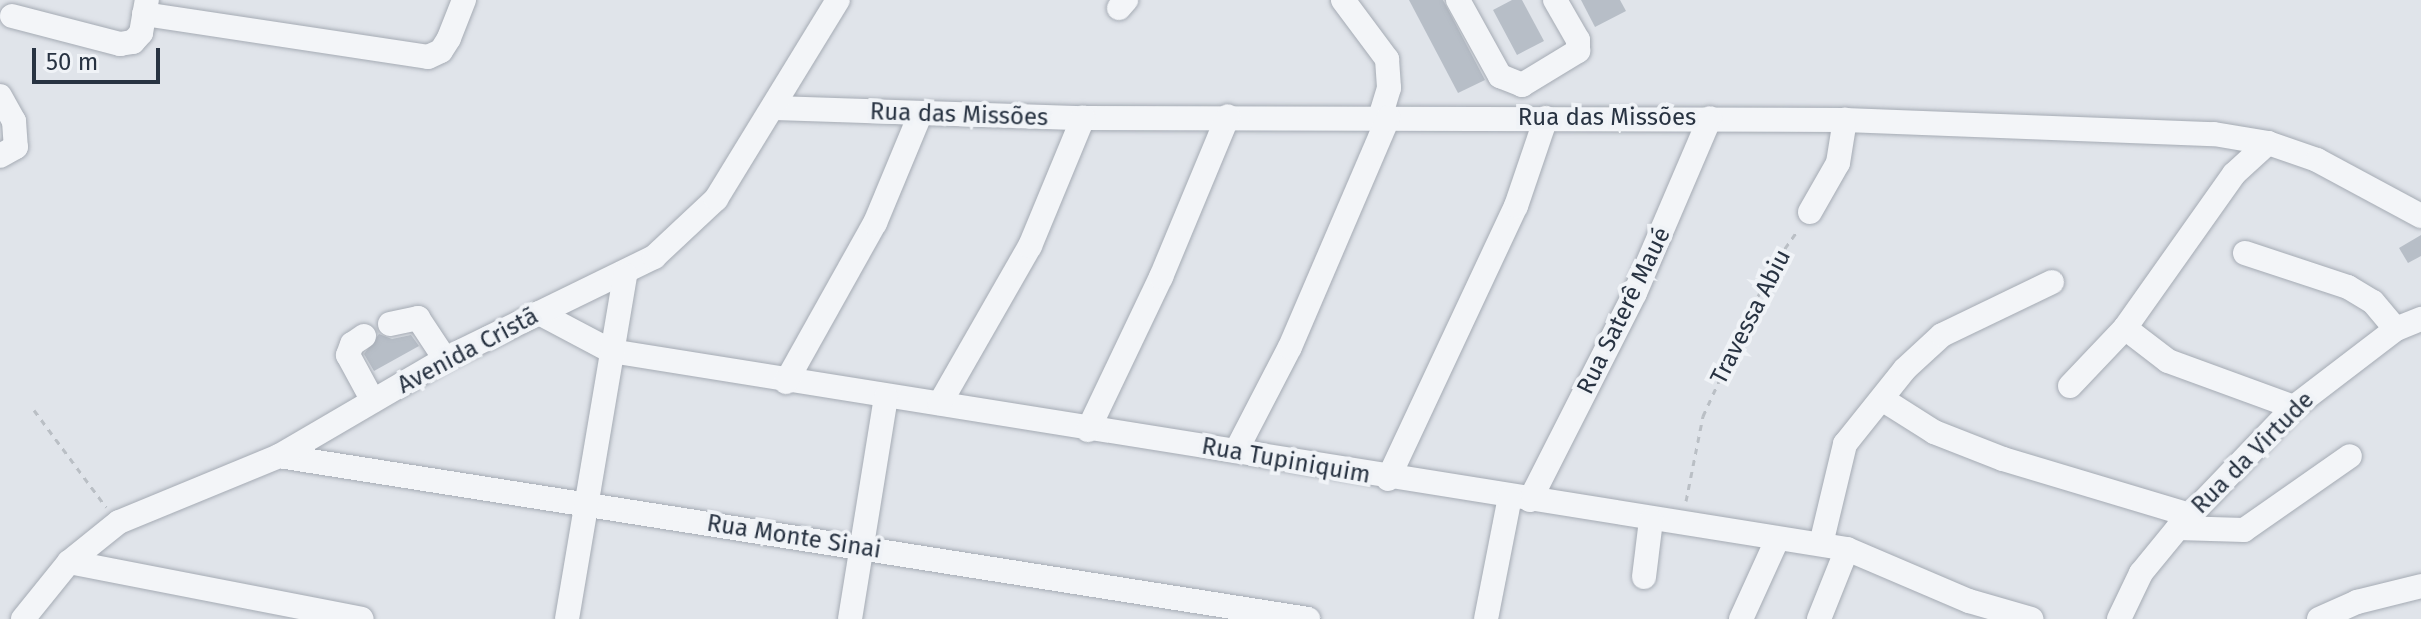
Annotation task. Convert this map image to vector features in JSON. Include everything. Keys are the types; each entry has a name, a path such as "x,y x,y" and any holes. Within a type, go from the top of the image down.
{"street":[{"path":"12,16 120,44 137,38 146,7 428,57 441,51 464,0"},
{"name":"Avenida Cristã","path":"23,619 69,562 119,522 279,456 445,359 625,275 676,238 716,199 775,108 838,0"},
{"path":"1236,451 1290,347 1384,118 1389,88 1387,59 1343,0"},
{"path":"1458,0 1500,76 1522,85 1578,51 1578,40 1555,0"},
{"path":"0,96 14,121 16,147 0,156"},
{"name":"Rua das Missões","path":"775,108 1083,118 1845,120 2214,134 2268,143 2317,160 2421,216"},
{"path":"786,382 875,223 920,115"},
{"path":"1088,430 1161,277 1228,116"},
{"path":"940,403 1030,246 1083,118"},
{"path":"1388,479 1516,206 1546,118"},
{"name":"Rua Saterê Maué","path":"1486,619 1520,499 1635,293 1710,118"},
{"path":"1810,212 1838,163 1845,120"},
{"path":"2070,386 2125,328 2234,174 2268,143"},
{"path":"2245,253 2348,287 2373,302 2396,329"},
{"path":"567,619 625,275"},
{"path":"1821,544 1845,444 1882,399 1942,335 2052,282"},
{"name":"Rua Tupiniquim","path":"539,313 611,351 786,382 940,403 1088,430 1236,451 1388,479 1847,549 1969,601 2031,619"},
{"path":"390,324 418,318 445,359"},
{"name":"Rua da Virtude","path":"2119,619 2141,573 2184,521 2294,407 2396,329 2421,319"},
{"path":"2125,328 2168,361 2294,407"},
{"path":"364,336 352,344 348,355 373,401"},
{"path":"850,619 886,397"},
{"path":"1882,399 1934,432 2003,459 2184,521 2244,530 2350,456"},
{"name":"Rua Monte Sinai","path":"279,456 1308,619"},
{"path":"1644,577 1651,520"},
{"path":"1741,619 1777,540"},
{"path":"1819,619 1847,549"},
{"path":"69,562 361,619"},
{"path":"2319,619 2357,602 2421,586"}],"path":[{"name":"Travessa Abiu","path":"1682,525 1703,416 1771,268 1810,212"},
{"path":"34,410 119,522"}],"building":[{"path":"1409,0 1443,0 1485,80 1458,93"},
{"path":"1512,0 1522,0 1544,41 1517,55 1493,10"},
{"path":"1581,0 1620,0 1626,11 1595,27"},
{"path":"2421,235 2421,256 2408,263 2399,248"},
{"path":"379,334 392,339 411,335 419,346 374,371 364,354"}]}
